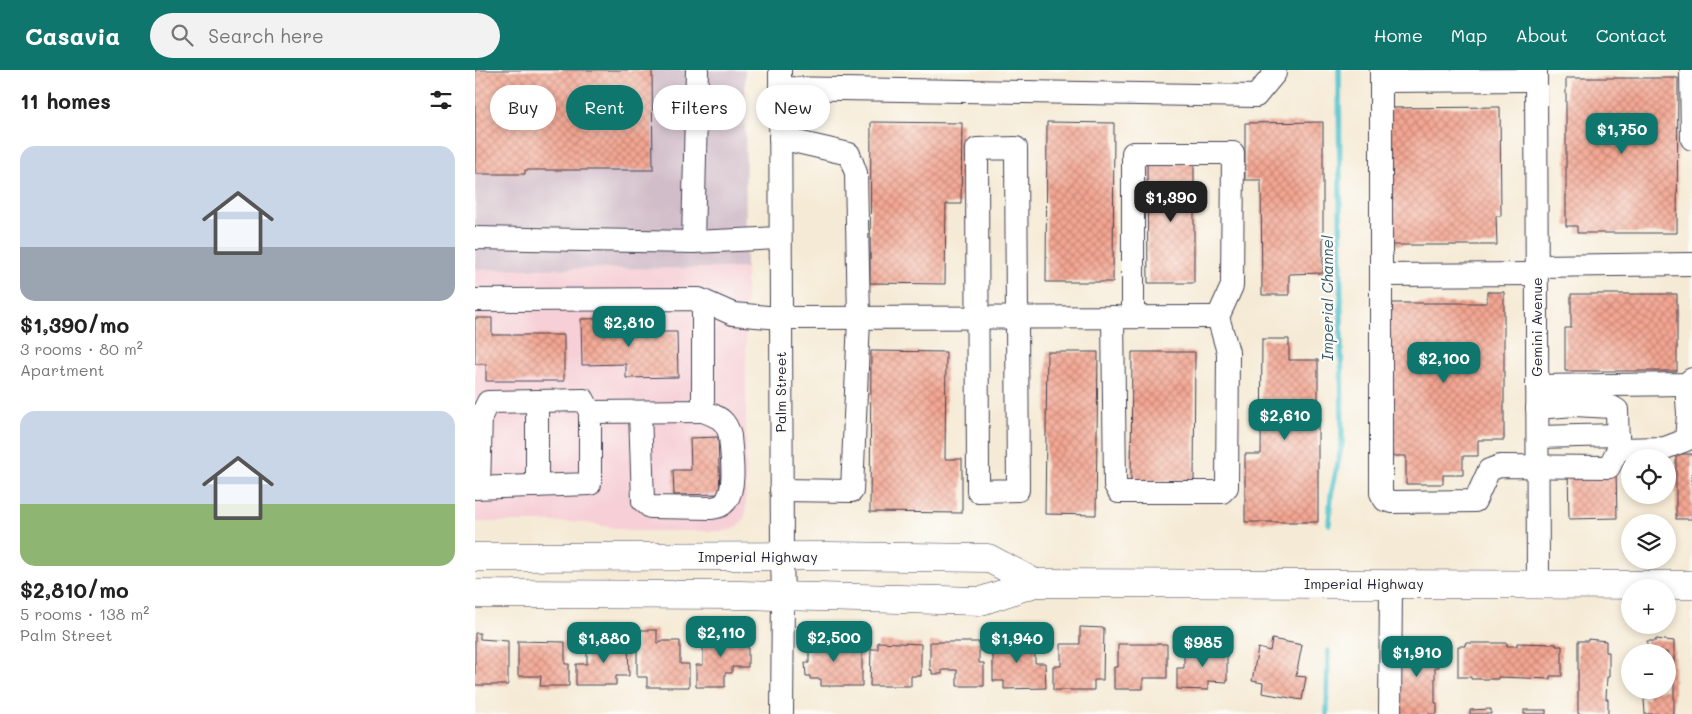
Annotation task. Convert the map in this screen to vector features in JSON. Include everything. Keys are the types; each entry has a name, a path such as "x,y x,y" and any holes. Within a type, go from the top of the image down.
{"main road":[{"name":"Imperial Highway","path":"475,557 782,556 988,558 1035,583"},
{"name":"Imperial Highway","path":"475,594 783,596 981,601 1035,583 1692,585"}],"street":[{"path":"693,242 697,70"},
{"path":"780,79 852,80 1256,96 1275,73 1275,70"},
{"path":"1691,70 1692,139"},
{"path":"1536,75 1381,75 1381,493 1385,500 1393,502 1475,501 1489,470 1500,466 1609,467 1618,442 1617,410 1612,407 1573,406 1537,408"},
{"name":"Gemini Avenue","path":"1536,75 1538,584"},
{"name":"Palm Street","path":"780,79 782,714"},
{"path":"780,138 849,154 856,173 859,318 852,491 781,490"},
{"path":"1016,148 1018,490 978,491 977,318 977,149 1016,148"},
{"path":"1133,153 1233,153 1232,286 1218,317 1228,352 1227,488 1222,492 1119,492 1115,485 1133,153"},
{"path":"475,238 693,242 780,238"},
{"path":"1381,275 1692,264"},
{"path":"475,300 699,299 733,314 780,318 1218,317"},
{"path":"703,301 703,411"},
{"path":"1537,386 1689,381 1685,440 1665,448 1618,442 1538,437"},
{"path":"584,400 589,412 590,484 477,488 481,416 488,402 537,401 584,400"},
{"path":"537,401 537,486"},
{"path":"589,412 703,411 723,420 729,428 731,436 731,489 726,502 721,506 712,508 655,508 650,507 643,501 640,412"},
{"path":"1390,714 1391,584"}],"shaded area":[{"path":"475,70 745,70 745,85 653,85 653,130 745,130 746,268 475,269"},
{"path":"746,268 746,512 738,526 724,531 632,531 581,522 475,522 475,269"}],"building":[{"path":"475,70 652,70 653,170 525,170 525,174 475,174"},
{"path":"1566,78 1678,78 1677,233 1577,233 1577,226 1566,226"},
{"path":"1500,107 1501,216 1496,216 1497,245 1390,245 1389,108"},
{"path":"871,122 962,123 961,204 946,204 945,284 870,283"},
{"path":"1047,122 1114,123 1113,282 1046,282"},
{"path":"1323,122 1323,273 1289,274 1289,295 1262,295 1261,180 1245,180 1245,123"},
{"path":"1147,163 1194,163 1194,283 1148,283"},
{"path":"1487,292 1504,292 1504,440 1478,440 1478,456 1463,456 1463,475 1443,475 1443,484 1406,484 1406,456 1388,456 1388,303 1487,303"},
{"path":"1571,294 1677,294 1677,371 1565,371 1565,328 1571,328"},
{"path":"475,318 492,318 492,335 564,335 564,381 486,381 486,364 475,364"},
{"path":"633,318 634,332 677,332 678,377 626,378 626,364 582,365 581,319"},
{"path":"1262,339 1289,339 1289,360 1318,360 1318,522 1245,522 1245,454 1261,454"},
{"path":"871,351 946,352 945,459 962,459 962,513 870,512"},
{"path":"1047,352 1098,352 1096,515 1045,514"},
{"path":"1132,352 1195,352 1194,481 1131,481"},
{"path":"718,437 720,494 674,495 673,470 691,470 690,438"},
{"path":"1676,454 1692,454 1692,519 1676,519"},
{"path":"1616,468 1617,518 1569,519 1568,469"},
{"path":"1080,627 1104,628 1103,680 1094,680 1094,690 1053,690 1053,666 1061,666 1061,644 1080,644"},
{"path":"637,630 657,630 657,643 660,643 660,641 680,641 680,664 689,664 689,687 647,687 647,677 637,677"},
{"path":"728,632 728,635 748,635 748,667 732,667 732,673 725,673 725,687 696,687 696,665 703,665 703,633"},
{"path":"475,633 480,633 480,639 508,641 508,685 475,685"},
{"path":"824,634 824,640 839,640 839,646 862,648 862,686 821,686 821,679 810,679 810,676 806,676 805,663 809,663 809,635"},
{"path":"1016,634 1016,644 1035,643 1035,663 1045,663 1046,688 1004,689 1004,681 993,681 993,646 995,646 995,635"},
{"path":"1272,639 1302,645 1296,676 1306,677 1302,700 1262,693 1263,683 1252,681 1258,648 1270,651"},
{"path":"1588,639 1606,641 1606,652 1609,652 1609,677 1607,677 1606,699 1608,699 1608,714 1578,714 1578,641 1588,641"},
{"path":"1656,639 1674,641 1674,644 1647,644 1647,641 1656,641"},
{"path":"1399,640 1425,640 1425,647 1439,646 1439,667 1435,667 1435,703 1437,703 1437,714 1398,714"},
{"path":"518,641 565,642 565,664 569,664 569,686 540,686 541,676 518,676"},
{"path":"587,642 628,642 629,676 616,676 616,685 576,685 576,664 587,664"},
{"path":"878,642 921,644 921,676 911,676 911,686 870,686 871,649 878,649"},
{"path":"930,642 979,642 979,663 984,663 984,686 957,686 957,670 942,670 942,674 932,674 932,670 930,670"},
{"path":"1201,642 1216,642 1216,650 1227,650 1227,682 1208,681 1208,690 1177,689 1177,668 1184,668 1184,650 1201,650"},
{"path":"1465,643 1507,643 1507,646 1517,646 1517,643 1556,644 1556,646 1562,646 1562,676 1550,676 1550,679 1498,677 1498,679 1471,679 1471,677 1458,677 1458,646 1465,646"},
{"path":"1118,644 1167,644 1167,678 1143,678 1143,689 1114,689 1114,667 1118,667"},
{"path":"1644,699 1674,699 1674,714 1645,714"},
{"path":"1491,709 1491,714 1470,714 1470,710"},
{"path":"1524,710 1546,710 1546,714 1524,714"}],"waterway":[{"name":"Imperial Channel","path":"1329,524 1331,495 1342,444 1339,70"},
{"name":"Imperial Channel","path":"1327,714 1328,651"}]}
